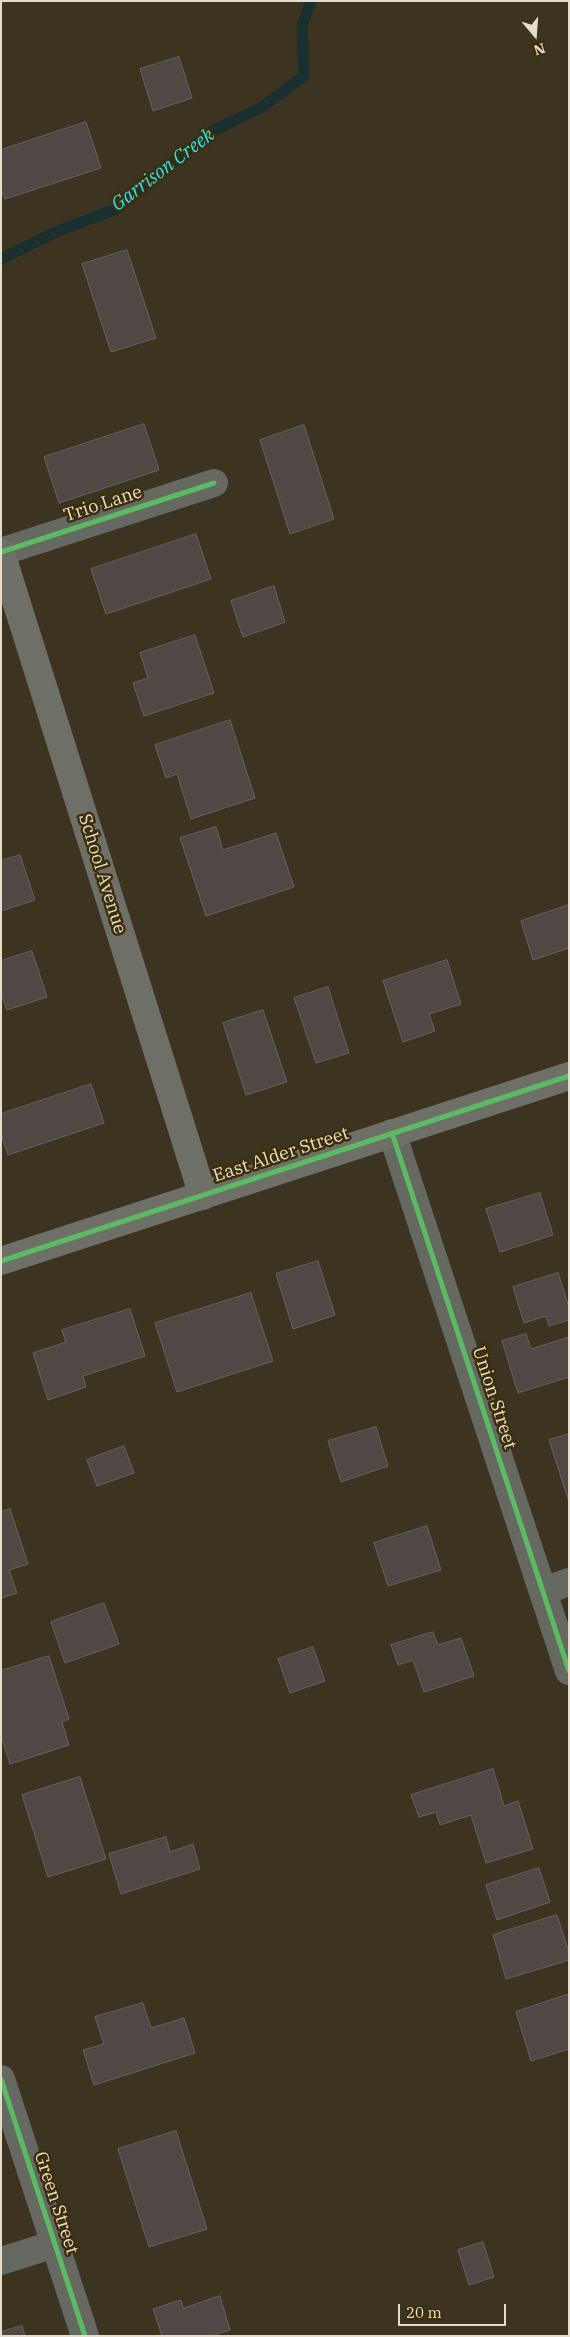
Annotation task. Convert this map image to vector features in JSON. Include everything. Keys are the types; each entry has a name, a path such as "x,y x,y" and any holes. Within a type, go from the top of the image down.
{"main road":[{"name":"School Avenue","path":"1,553 203,1196"},
{"name":"East Alder Street","path":"1,1261 569,1076"}],"street":[{"name":"Trio Lane","path":"1,553 214,483"},
{"name":"Union Street","path":"392,1133 569,1671"},
{"path":"542,1591 569,1582"},
{"name":"Green Street","path":"1,2080 85,2336"},
{"path":"1,2261 55,2244"}],"building":[{"path":"179,57 192,98 153,111 140,69"},
{"path":"86,122 101,168 5,199 1,189 1,150"},
{"path":"127,250 156,338 111,352 82,264"},
{"path":"144,424 159,470 59,503 44,457"},
{"path":"304,425 334,519 290,534 260,440"},
{"path":"196,534 211,579 106,614 91,569"},
{"path":"274,586 285,622 243,637 231,601"},
{"path":"195,635 214,693 144,716 133,683 148,678 140,653"},
{"path":"230,720 255,798 191,819 177,774 166,778 155,745"},
{"path":"216,827 223,850 276,833 294,887 206,916 180,838"},
{"path":"20,855 35,900 1,911 1,861"},
{"path":"569,905 569,948 533,960 521,921"},
{"path":"32,951 47,997 7,1010 1,994 1,961"},
{"path":"447,960 461,1004 429,1014 435,1031 403,1042 383,981"},
{"path":"328,987 349,1053 316,1063 294,998"},
{"path":"263,1010 287,1082 246,1095 223,1023"},
{"path":"91,1084 104,1123 8,1155 1,1134 1,1114"},
{"path":"540,1193 553,1235 500,1252 486,1209"},
{"path":"318,1261 335,1315 293,1329 276,1274"},
{"path":"558,1273 569,1307 569,1320 549,1326 546,1316 524,1323 513,1287"},
{"path":"251,1293 273,1361 177,1392 155,1323"},
{"path":"130,1309 145,1356 83,1376 86,1387 48,1400 33,1353 66,1342 62,1330"},
{"path":"526,1334 531,1349 569,1337 569,1377 518,1393 502,1341"},
{"path":"376,1427 388,1466 341,1482 328,1441"},
{"path":"569,1434 569,1502 549,1440"},
{"path":"124,1446 134,1473 97,1486 87,1460"},
{"path":"10,1509 28,1564 9,1570 17,1593 1,1598 1,1512"},
{"path":"427,1526 441,1570 388,1586 374,1543"},
{"path":"104,1603 119,1644 65,1663 51,1622"},
{"path":"433,1632 438,1645 461,1638 474,1676 424,1692 413,1660 398,1665 391,1645"},
{"path":"313,1647 325,1681 290,1693 278,1659"},
{"path":"49,1656 69,1719 62,1722 69,1745 10,1764 1,1736 1,1671"},
{"path":"493,1769 504,1806 518,1801 533,1849 486,1863 471,1815 440,1825 436,1812 419,1817 411,1795"},
{"path":"80,1777 106,1859 48,1877 22,1795"},
{"path":"166,1837 170,1852 193,1844 200,1869 121,1894 109,1854"},
{"path":"539,1868 550,1902 497,1920 486,1885"},
{"path":"557,1915 569,1952 569,1960 506,1979 493,1935"},
{"path":"569,1994 569,2049 531,2061 516,2012"},
{"path":"143,2003 151,2028 184,2018 195,2053 94,2085 83,2050 104,2044 95,2017"},
{"path":"176,2131 207,2229 149,2247 118,2149"},
{"path":"483,2242 494,2277 469,2285 458,2250"},
{"path":"220,2296 230,2330 211,2336 162,2336 153,2309 181,2300 183,2308"},
{"path":"22,2326 25,2336 1,2336 1,2332"}],"waterway":[{"name":"Garrison Creek","path":"1,259 56,232 116,209 211,132 262,107 304,76 302,26 311,1"}],"cycle path":[{"path":"1,552 214,483"},
{"path":"1,1261 569,1076"},
{"path":"392,1133 569,1671"},
{"path":"1,2079 85,2336"}]}
